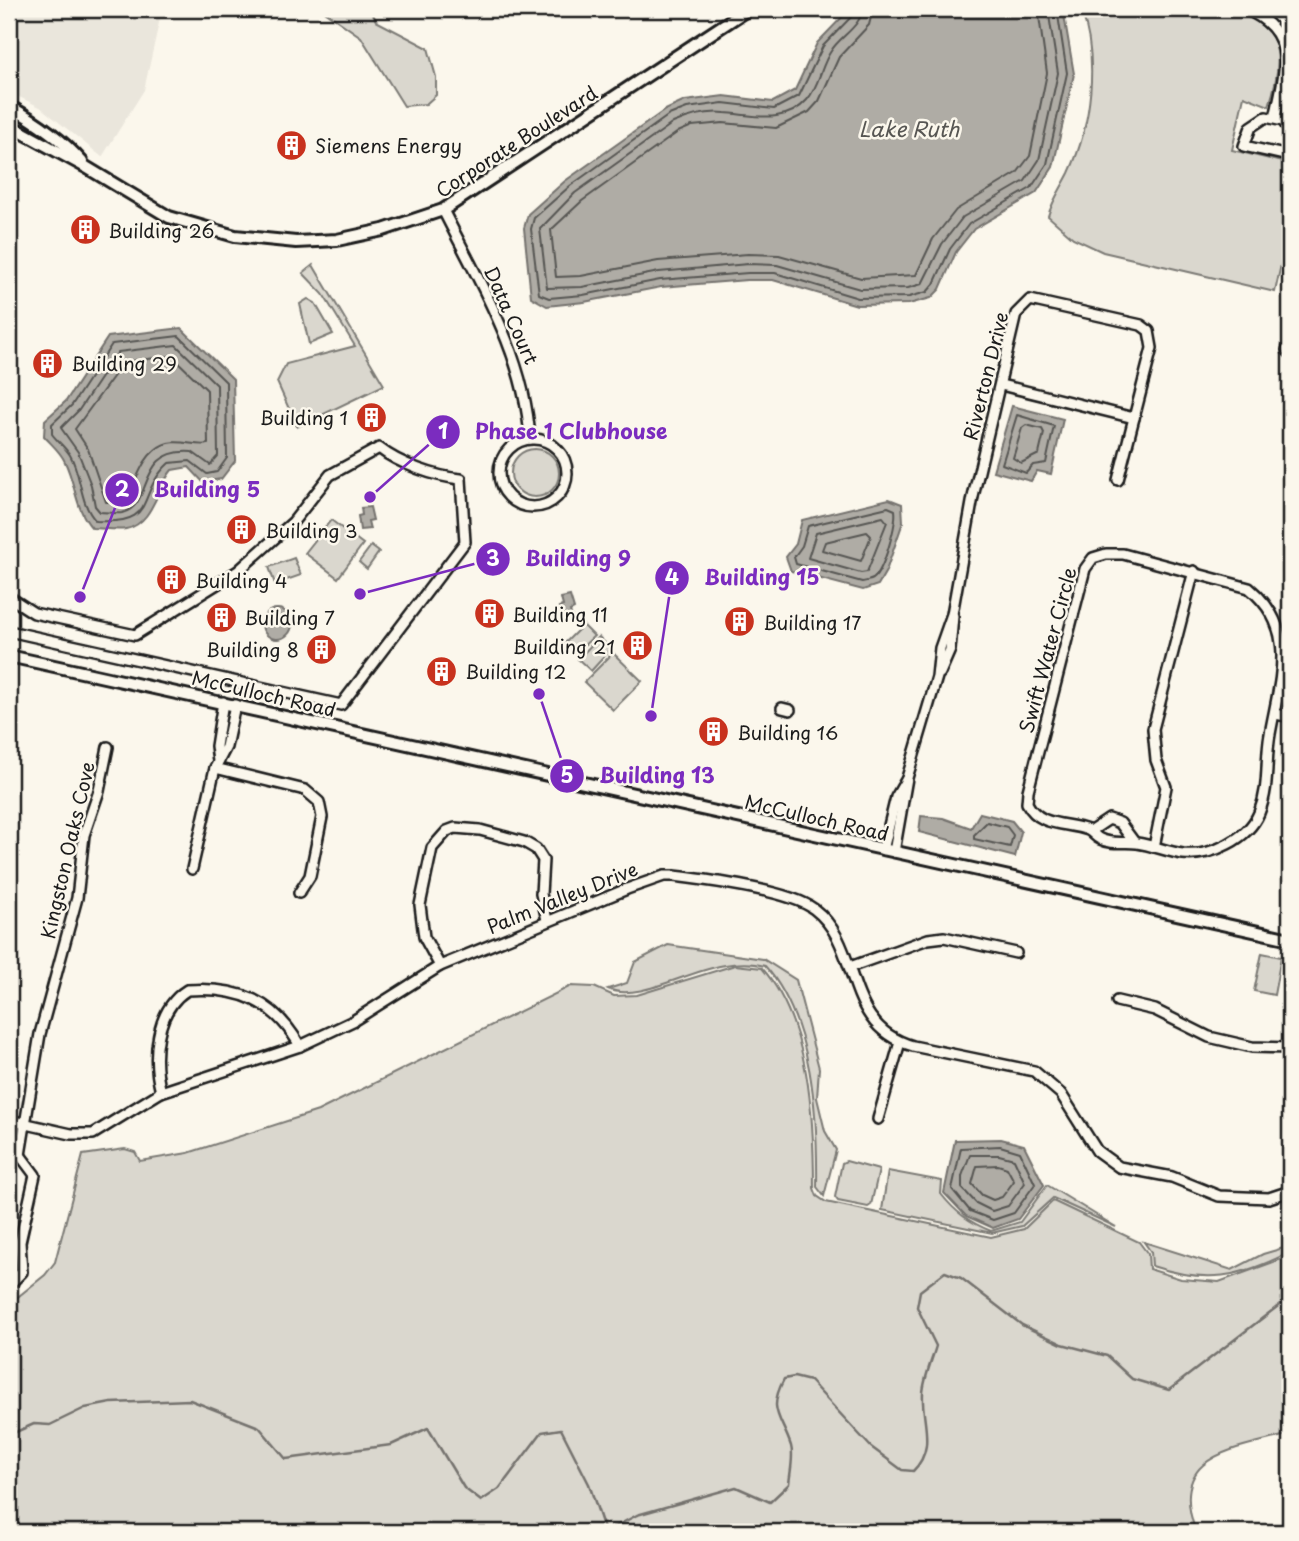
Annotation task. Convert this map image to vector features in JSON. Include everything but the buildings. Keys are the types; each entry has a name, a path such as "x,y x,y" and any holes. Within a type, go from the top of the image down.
{"street":[{"name":"Corporate Boulevard","path":"9,125 169,217 234,236 296,242 337,240 383,230 443,210 748,9"},
{"path":"1245,9 1274,28 1286,55 1275,118"},
{"name":"Corporate Boulevard","path":"9,106 69,147 86,167"},
{"path":"1275,118 1290,131"},
{"path":"1275,118 1257,121 1246,135 1244,146 1290,155"},
{"name":"Data Court","path":"443,210 517,363 528,405 530,439"},
{"name":"Riverton Drive","path":"889,851 937,677 950,650 952,614 973,497 1016,314 1030,300 1142,325 1149,331 1152,348 1118,480"},
{"path":"1001,385 1134,418"},
{"path":"530,439 551,444 559,452 567,474 558,495 539,506 514,501 506,493 499,474 502,459 509,449 530,439"},
{"path":"9,597 34,613 135,635 238,571 293,523 330,475 379,448 388,455 461,480 465,542 341,705 9,631"},
{"name":"Swift Water Circle","path":"1123,554 1194,571 1249,588 1264,599 1279,621 1284,645 1276,714 1269,736 1268,781 1258,815 1242,835 1206,852 1185,855 1133,842 1122,844 1098,839 1091,831 1040,819 1027,803 1085,569 1093,558 1123,554"},
{"path":"1154,847 1166,787 1156,760 1153,729 1194,571"},
{"name":"McCulloch Road","path":"9,656 1290,939"},
{"path":"217,765 218,732 223,702"},
{"path":"192,869 217,765 229,734 235,705"},
{"path":"1276,714 1290,717"},
{"path":"218,732 229,734"},
{"name":"Kingston Oaks Cove","path":"20,1155 40,1034 78,898 84,835 99,791 108,747"},
{"path":"217,765 305,790 319,802 322,817 310,876 299,893"},
{"name":"Swift Water Circle","path":"1091,831 1109,819 1120,823 1133,842"},
{"path":"440,966 424,937 420,905 428,857 435,842 447,831 455,828 480,830 524,842 536,849 543,860 541,894 547,920"},
{"name":"Palm Valley Drive","path":"9,1120 71,1134 93,1134 161,1092 300,1046 353,1021 440,966 547,920 663,876 690,878 802,901 828,923 850,967 859,1000 870,1018 901,1042 1034,1071 1061,1094 1097,1151 1119,1167 1172,1177 1219,1196 1269,1198 1290,1191"},
{"path":"850,967 929,939 944,937 1016,953"},
{"path":"161,1092 154,1069 167,1010 172,1001 187,990 220,991 261,1002 290,1027 300,1046"},
{"path":"1117,1001 1155,1010 1209,1037 1252,1047 1290,1048"},
{"path":"878,1119 901,1042"},
{"path":"9,1158 20,1155 35,1175 20,1242 22,1272 9,1285"}],"shaded area":[{"path":"9,9 162,9 144,90 102,157 40,107 9,92"},
{"path":"321,9 371,9 376,21 428,48 436,77 436,95 426,104 404,106 361,37"},
{"path":"1081,9 1223,11 1244,15 1260,23 1271,35 1277,52 1277,75 1269,106 1244,96 1232,150 1290,164 1290,223 1275,292 1103,252 1073,238 1048,216 1077,154 1088,113 1090,49"},
{"path":"313,265 384,385 297,427 277,382 286,364 355,346 323,294 303,273"},
{"path":"308,299 315,303 333,334 309,344 300,304"},
{"path":"535,449 544,450 552,456 558,464 558,482 552,490 544,496 535,497 526,496 518,490 512,482 511,473 512,464 518,456 526,450"},
{"path":"331,520 363,544 338,578 305,553"},
{"path":"371,546 379,552 367,569 359,562"},
{"path":"294,558 301,575 275,584 269,567"},
{"path":"583,625 594,636 576,653 565,643"},
{"path":"599,637 611,649 591,671 578,659"},
{"path":"613,653 642,681 613,710 584,682"},
{"path":"668,945 763,959 796,980 819,1068 817,1098 825,1131 836,1150 824,1196 817,1187 814,1101 803,1041 794,1013 765,966 745,963 724,965 642,990 624,992 608,989 627,983 635,962"},
{"path":"1262,953 1281,957 1274,995 1254,991"},
{"path":"735,965 762,968 778,990 790,1016 800,1043 806,1073 813,1133 814,1188 817,1196 826,1202 991,1237 1024,1229 1053,1201 1139,1242 1148,1254 1149,1269 1181,1279 1219,1282 1290,1256 1290,1434 1228,1451 1211,1459 1198,1470 1190,1486 1189,1506 1196,1532 9,1532 9,1304 45,1275 55,1262 83,1155 125,1149 135,1152 140,1161 188,1153 318,1111 571,986 594,987 614,996 637,995"},
{"path":"846,1161 879,1170 871,1205 868,1207 838,1201 835,1197 842,1163"},
{"path":"888,1171 942,1181 941,1194 952,1207 969,1220 991,1231 1020,1222 1047,1185 1116,1227 1053,1198 1022,1226 992,1233 882,1210"},
{"path":"1144,1242 1232,1270 1263,1254 1290,1246 1290,1252 1238,1273 1222,1276 1190,1275 1152,1266 1151,1252"}],"water":[{"name":"Lake Ruth","path":"850,9 1063,9 1074,74 1053,167 1036,193 974,229 956,252 940,289 931,298 909,304 857,305 773,280 661,287 584,302 547,306 531,297 524,228 528,214 565,181 665,110 685,101 724,96 773,102 795,90 817,43"},
{"path":"181,328 233,379 235,461 221,479 203,482 189,467 172,470 148,513 135,526 122,530 92,528 82,513 63,458 44,436 45,420 66,401 108,337"},
{"path":"1012,406 1063,419 1051,474 1037,471 1031,481 993,471"},
{"path":"889,499 902,504 903,522 886,571 878,585 863,590 791,571 786,557 796,544 802,520"},
{"path":"370,507 373,520 368,521 370,529 360,530 358,516 362,515 361,508"},
{"path":"570,596 574,609 570,611 572,617 563,620 559,607 563,606 561,598"},
{"path":"277,609 283,610 291,618 291,630 283,638 277,639 271,638 263,630 262,624 263,618 271,610"},
{"path":"980,813 1012,821 1021,832 1015,857 919,832 921,816 943,818 971,828"},
{"path":"1001,1139 1024,1145 1044,1185 1018,1219 993,1228 966,1216 944,1193 955,1140"}],"waterway":[{"path":"9,1435 34,1424 50,1425 85,1408 111,1403 190,1400 259,1427 286,1459 391,1445 428,1428 464,1488 481,1501 499,1489 542,1432 561,1429 589,1484 605,1532 637,1515 736,1487 770,1502 789,1484 792,1450 776,1406 784,1379 794,1377 810,1381 871,1447 902,1470 913,1471 920,1462 926,1443 923,1393 936,1346 917,1307 920,1291 945,1272 961,1278 1022,1325 1062,1344 1107,1356 1132,1379 1169,1390 1290,1297"}],"place":[{"name":"Siemens Energy","path":"292,145"},
{"name":"Building 26","path":"85,230"},
{"name":"Building 29","path":"48,363"},
{"name":"Building 1","path":"371,417"},
{"name":"Phase 1 Clubhouse","path":"370,497"},
{"name":"Building 3","path":"242,530"},
{"name":"Building 4","path":"172,580"},
{"name":"Building 9","path":"360,594"},
{"name":"Building 5","path":"80,597"},
{"name":"Building 11","path":"489,614"},
{"name":"Building 7","path":"221,617"},
{"name":"Building 17","path":"740,622"},
{"name":"Building 21","path":"638,646"},
{"name":"Building 8","path":"322,649"},
{"name":"Building 12","path":"442,671"},
{"name":"Building 13","path":"539,694"},
{"name":"Building 15","path":"651,716"},
{"name":"Building 16","path":"714,732"}]}
